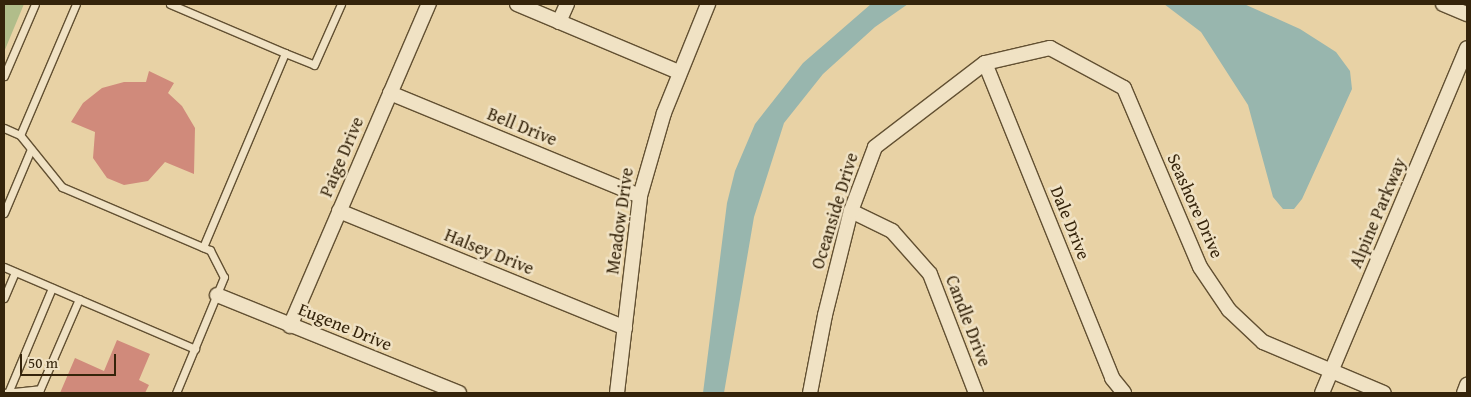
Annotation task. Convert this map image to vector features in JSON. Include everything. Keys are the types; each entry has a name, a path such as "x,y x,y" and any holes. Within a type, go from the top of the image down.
{"street":[{"name":"Paige Drive","path":"290,326 429,4"},
{"path":"517,4 678,72"},
{"path":"559,22 567,4"},
{"name":"Meadow Drive","path":"617,393 640,196 649,158 678,72 708,4"},
{"path":"1443,4 1467,14"},
{"name":"Seashore Drive","path":"985,63 1050,48 1124,88 1200,267 1228,310 1263,342 1384,393"},
{"name":"Alpine Parkway","path":"1322,393 1467,48"},
{"name":"Oceanside Drive","path":"810,393 825,315 851,211 875,146 985,63"},
{"name":"Dale Drive","path":"985,63 1112,378 1124,393"},
{"name":"Bell Drive","path":"390,93 640,196"},
{"name":"Halsey Drive","path":"340,211 625,328"},
{"name":"Candle Drive","path":"851,211 892,231 930,274 976,393"},
{"name":"Eugene Drive","path":"217,295 459,393"},
{"path":"1464,393 1467,386"}],"lane":[{"path":"4,76 34,4"},
{"path":"20,135 76,4"},
{"path":"170,4 314,65 341,4"},
{"path":"203,247 285,53"},
{"path":"4,128 20,135 62,187 210,250 224,277 176,393"},
{"path":"4,213 31,149"},
{"path":"4,267 195,349"},
{"path":"4,298 15,272"},
{"path":"7,393 52,288"},
{"path":"7,393 40,389 79,299"}],"green space":[{"path":"4,4 24,4 4,52"}],"water":[{"path":"871,4 908,4 875,27 823,74 784,123 754,217 724,393 703,393 727,203 735,171 755,124 803,63"},
{"path":"1164,4 1244,4 1300,29 1336,52 1350,71 1352,89 1302,199 1294,209 1283,209 1273,197 1248,105 1201,32"}],"building":[{"path":"149,71 174,83 168,93 182,106 195,128 194,174 165,162 148,181 124,185 107,178 93,158 95,132 71,122 83,103 102,88 124,82 146,82"},
{"path":"117,340 150,354 139,380 149,385 145,393 60,393 75,358 104,371"}]}
